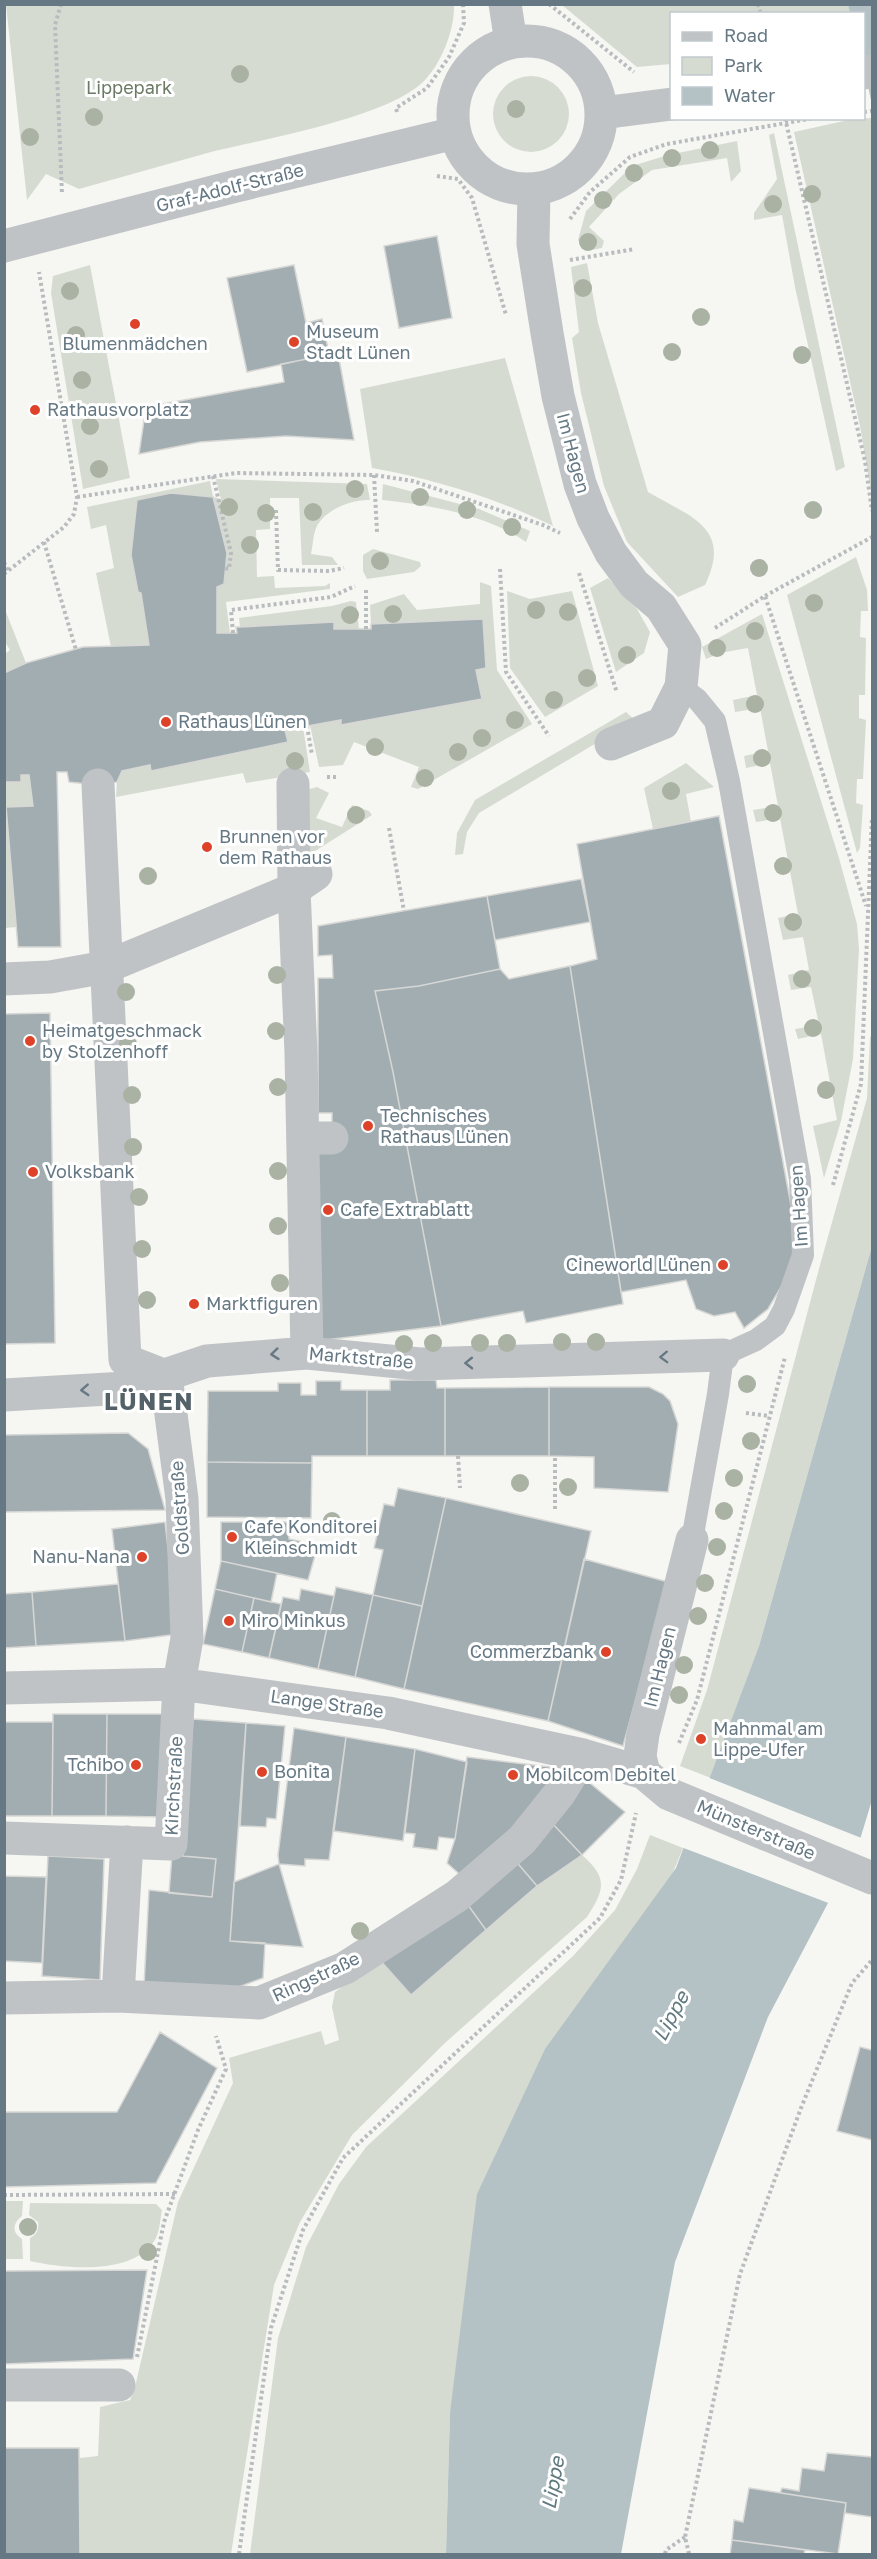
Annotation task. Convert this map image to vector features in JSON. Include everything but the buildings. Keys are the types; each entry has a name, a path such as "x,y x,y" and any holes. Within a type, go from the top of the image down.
{"street":[{"path":"505,4 511,42"},
{"path":"533,40 554,45 573,56 588,72 598,91 602,113 599,135 590,156 575,173 555,184 534,189 516,189 484,176 471,164 461,149 455,133 453,113 456,94 464,76 476,60 493,49 511,42 533,40"},
{"path":"602,113 667,105"},
{"name":"Graf-Adolf-Straße","path":"18,243 455,133"},
{"name":"Im Hagen","path":"534,189 533,244 558,396 586,501 611,553 634,584 661,607 685,645"},
{"path":"611,744 663,723 681,687 685,645"},
{"path":"293,784 305,881 310,1053 318,1138 311,1209 312,1306 307,1353"},
{"path":"98,785 125,1360 166,1376"},
{"path":"7,977 50,977 106,967 305,881"},
{"name":"Marktstraße","path":"4,1395 126,1388 207,1361 307,1353 420,1364 723,1355"},
{"name":"Goldstraße","path":"166,1376 183,1522 187,1638 179,1684"},
{"name":"Im Hagen","path":"644,1773 640,1755 643,1734 692,1540"},
{"name":"Lange Straße","path":"4,1688 179,1684 388,1713 583,1755 644,1773"},
{"name":"Kirchstraße","path":"4,1838 171,1844 179,1684"},
{"name":"Ringstraße","path":"4,1998 118,1996 260,2003 345,1968 457,1896 522,1840 559,1794 583,1755"},
{"name":"Münsterstraße","path":"644,1773 669,1794 873,1878"},
{"path":"118,1996 127,1842"},
{"path":"4,2385 119,2385"}],"lane":[{"name":"Im Hagen","path":"681,687 697,699 715,721 729,782 800,1179 802,1255 784,1309 775,1326 756,1340 723,1355 692,1540"}],"path":[{"path":"61,4 55,25 63,230"},
{"path":"406,144 396,108 427,88 449,57 464,23 463,4"},
{"path":"549,4 631,72 655,76 667,105"},
{"path":"785,120 865,461 873,511"},
{"path":"634,249 566,261 570,218 590,192 630,157 667,144 805,120"},
{"path":"431,177 458,179 472,198 487,250"},
{"path":"4,562 6,572 64,527 74,514 77,497 18,243"},
{"path":"533,244 566,243"},
{"path":"77,497 236,472 374,475 413,482 543,525 570,538"},
{"path":"374,475 377,532"},
{"path":"213,476 231,553 230,569 225,568"},
{"path":"276,510 278,570 329,571 344,568"},
{"path":"685,645 765,596 873,537"},
{"path":"44,542 76,650"},
{"path":"576,564 617,693"},
{"path":"500,569 506,672 549,736"},
{"path":"233,633 231,610 331,597 355,586"},
{"path":"366,588 366,629"},
{"path":"765,596 867,909"},
{"path":"389,828 404,910"},
{"path":"458,1456 460,1488"},
{"path":"555,1456 555,1509"},
{"path":"239,2554 270,2328 303,2230 343,2158 600,1918 621,1880 631,1831"},
{"path":"689,2554 685,2537 740,2274 801,2108 852,1983 873,1960"},
{"path":"119,2385 132,2381 164,2222 198,2130 226,2069 205,2001"},
{"path":"4,2194 174,2194"},
{"path":"665,2554 666,2550 685,2537"}],"green space":[{"name":"Lippepark","path":"454,4 452,25 446,46 429,76 404,95 380,107 322,126 211,152 79,189 46,174 27,200 6,5"},
{"path":"848,4 850,12 670,12 670,64 637,67 562,5"},
{"path":"531,76 545,79 558,87 566,100 569,114 566,128 558,141 545,149 531,152 517,149 504,141 496,128 493,114 496,100 504,87 517,79"},
{"path":"872,118 872,498 860,426 794,132"},
{"path":"774,133 845,467 836,471 795,287 782,215 754,220 754,213 777,179 769,135"},
{"path":"737,141 741,171 731,182 727,158 652,170 619,194 589,227 604,241 602,248 586,251 578,240 586,211 632,166 668,155"},
{"path":"587,263 598,323 648,492 692,517 703,526 714,550 705,585 678,597 627,542 604,486 581,393 572,338 579,332 571,267"},
{"path":"90,265 130,478 83,489 51,293 53,276"},
{"path":"505,358 553,526 464,491 372,468 360,389"},
{"path":"216,479 367,484 370,500 340,506 321,520 317,526 311,554 332,557 338,565 302,565 299,498 270,498 270,529 256,530 257,577 274,576 275,588 325,586 330,583 330,589 226,602 230,633 217,633 217,587 224,583 227,553 213,497 221,499"},
{"path":"210,481 213,497 171,493 137,500 131,555 138,592 141,593 149,645 111,647 96,573 114,568 106,525 91,529 87,507"},
{"path":"383,484 479,509 530,531 526,542 493,524 457,512 382,500"},
{"path":"373,549 420,562 421,566 414,572 367,579 363,571 363,555"},
{"path":"856,557 867,590 868,611 861,611 860,637 866,638 865,695 859,695 859,718 866,720 863,779 857,779 856,803 863,805 860,848 857,853 787,595"},
{"path":"608,578 637,609 650,632 644,653 616,672 590,588"},
{"path":"480,582 491,586 497,670 532,724 418,789 411,787 419,767 354,742 343,765 319,767 310,725 341,720 342,725 482,699 476,670 486,668 483,619 371,624 370,605 404,594 417,610 480,604"},
{"path":"507,591 530,599 572,591 598,686 545,717 510,668"},
{"path":"351,601 356,602 359,629 334,629 333,622 240,627 239,618 332,606"},
{"path":"4,607 26,663 5,673 5,654 10,650 5,642"},
{"path":"762,614 839,858 857,924 859,949 853,1059 841,1121 824,1178 813,1126 837,1120 821,1034 798,1039 795,1029 819,1025 811,987 791,990 788,975 809,970 803,937 783,940 778,918 798,914 780,818 756,822 753,810 778,806 770,763 746,768 744,756 768,751 760,708 735,712 733,700 757,695 748,648 720,653 706,659 702,647"},
{"path":"626,712 635,720 479,813 467,832 463,854 455,855 457,833 475,800"},
{"path":"303,727 310,772 246,783 243,773 116,797 117,782 122,771 150,765 152,771 287,742 285,730"},
{"path":"686,763 714,787 686,794 691,822 653,829 644,788"},
{"path":"21,775 29,775 33,806 7,807 17,927 5,928 5,782 21,782"},
{"path":"317,787 329,793 316,818 342,827 352,805 369,811 372,815 304,858 299,792"},
{"path":"872,1036 872,1246 759,1646 711,1778 680,1766 707,1690 820,1265 867,1098 870,1037"},
{"path":"650,1835 683,1848 450,2413 446,2554 250,2554 278,2338 306,2247 339,2184 366,2147 573,1956 615,1910 637,1869"},
{"path":"582,1855 596,1870 601,1884 597,1899 587,1917 446,2042 352,2135 300,2222 274,2285 231,2554 80,2554 80,2458 98,2456 100,2407 130,2400 135,2387 178,2202 233,2083 229,2058 321,2031 325,2045 339,2040 332,2007 335,1992 379,1959 411,1995 537,1886"},
{"path":"5,2201 23,2201 22,2216 14,2227 22,2239 23,2259 5,2259"},
{"path":"30,2203 156,2204 162,2210 156,2238 146,2250 133,2259 117,2264 80,2267 30,2261 30,2238 37,2232 38,2222 29,2215"}],"water":[{"path":"848,5 872,5 872,105 865,72 865,12 850,12"},
{"name":"Lippe","path":"872,1246 872,1800 858,1846 768,2017 675,2262 621,2554 446,2554 450,2413 477,2194 545,2049 676,1868 759,1646"}],"pier":[{"path":"707,1777 864,1839 831,1904 681,1847"}],"place":[{"name":"Blumenmädchen","path":"135,324"},
{"name":"Museum Stadt Lünen","path":"294,342"},
{"name":"Rathausvorplatz","path":"35,410"},
{"name":"Rathaus Lünen","path":"166,722"},
{"name":"Brunnen vor dem Rathaus","path":"207,847"},
{"name":"Heimatgeschmack by Stolzenhoff","path":"30,1041"},
{"name":"Technisches Rathaus Lünen","path":"368,1126"},
{"name":"Volksbank","path":"33,1172"},
{"name":"Cafe Extrablatt","path":"328,1210"},
{"name":"Cineworld Lünen","path":"723,1265"},
{"name":"Marktfiguren","path":"194,1304"},
{"name":"Cafe Konditorei Kleinschmidt","path":"232,1537"},
{"name":"Nanu-Nana","path":"142,1557"},
{"name":"Miro Minkus","path":"229,1621"},
{"name":"Commerzbank","path":"606,1652"},
{"name":"Mahnmal am Lippe-Ufer","path":"701,1739"},
{"name":"Tchibo","path":"136,1765"},
{"name":"Bonita","path":"262,1772"},
{"name":"Mobilcom Debitel","path":"513,1775"}],"district":[{"name":"LÜNEN","path":"149,1402"}]}
